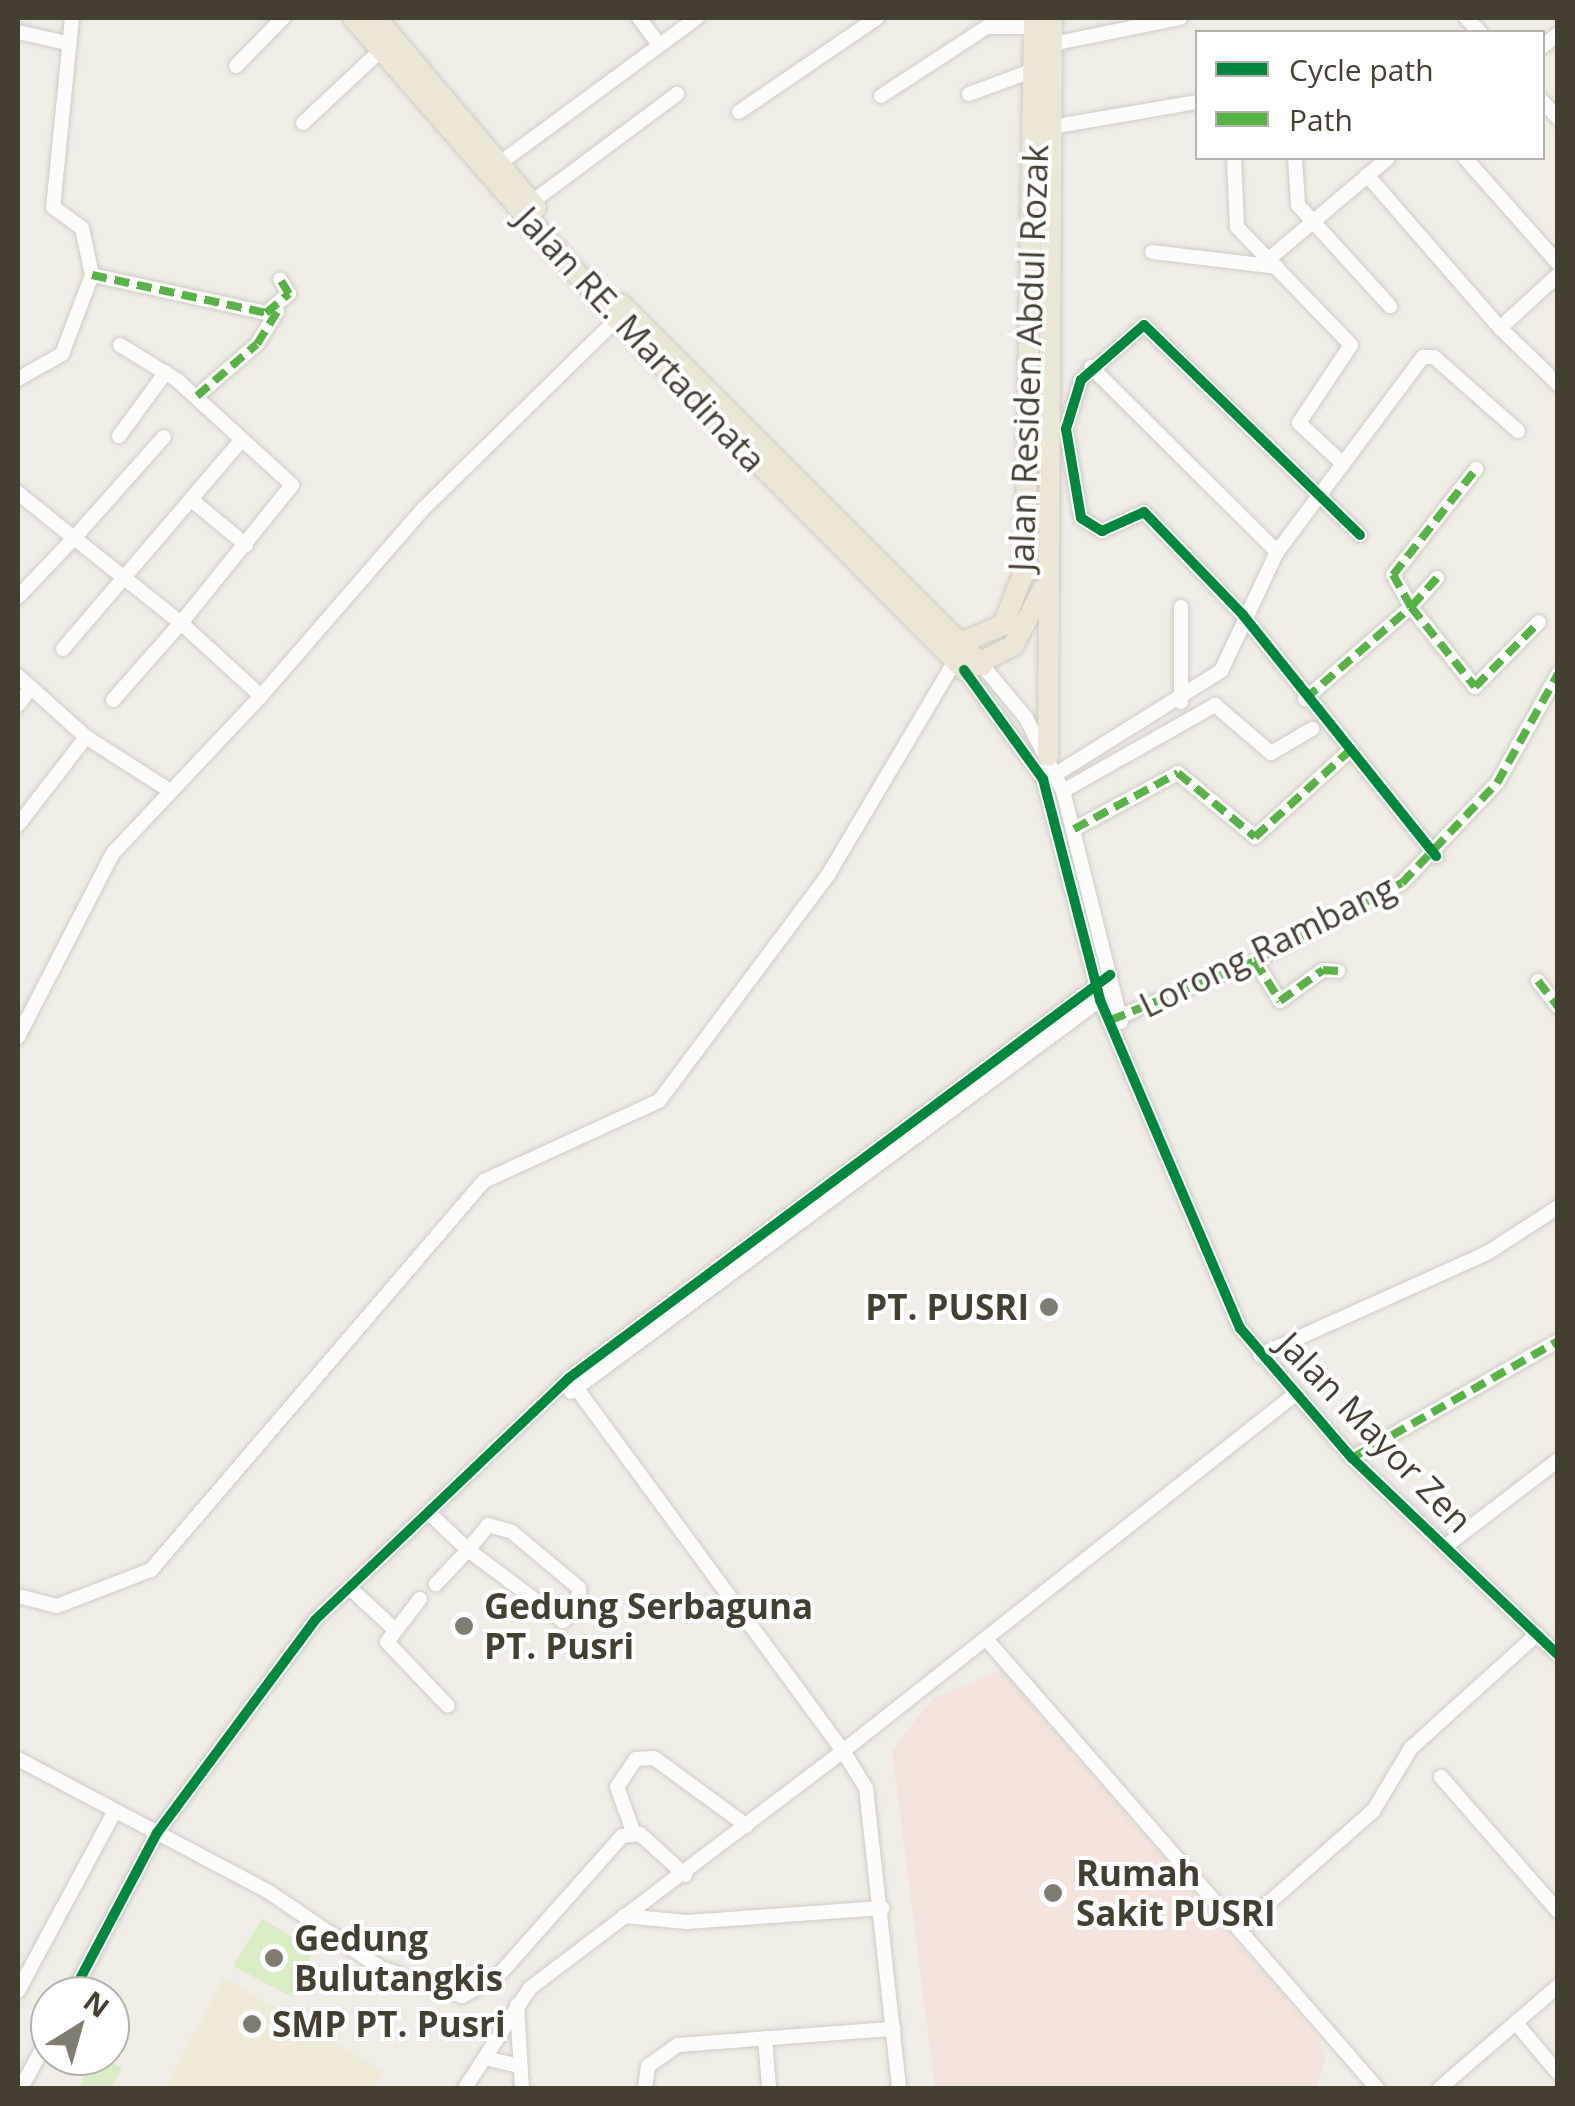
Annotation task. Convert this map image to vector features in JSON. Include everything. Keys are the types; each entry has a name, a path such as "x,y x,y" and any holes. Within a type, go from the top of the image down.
{"highway":[{"name":"Jalan RE. Martadinata","path":"353,18 562,246 616,320 744,440 961,658"},
{"path":"376,18 532,202 562,246 744,440"},
{"name":"Jalan Residen Abdul Rozak","path":"1040,21 1052,44 1051,300 1060,407 1043,589 1052,765"},
{"name":"Jalan Residen Abdul Rozak","path":"961,658 1003,625 1025,569 1034,70 1040,21"},
{"path":"961,658 1022,635 1043,589"}],"street":[{"path":"18,379 62,354 92,275 82,228 53,207 72,18"},
{"path":"236,66 284,18"},
{"path":"640,18 660,45"},
{"path":"500,163 697,18"},
{"path":"739,112 877,18"},
{"path":"1052,44 1180,18"},
{"path":"881,96 986,27 1040,21"},
{"path":"18,32 67,44"},
{"path":"302,123 381,50"},
{"path":"969,94 1034,70"},
{"path":"532,202 677,94"},
{"path":"1052,127 1195,103"},
{"path":"1234,160 1234,222 1352,345 1299,424 1341,462"},
{"path":"1294,160 1294,197 1312,222 1390,306"},
{"path":"1273,263 1312,222 1385,160"},
{"path":"1467,160 1558,262"},
{"path":"1366,175 1500,328 1558,384"},
{"path":"1152,252 1273,263"},
{"path":"92,275 277,312"},
{"path":"1500,328 1558,275"},
{"path":"197,396 258,344 289,294 280,279"},
{"path":"18,1038 104,867 169,790 261,696 424,508 616,320"},
{"path":"1360,535 1315,498 1144,325 1092,366 1060,407 1070,495 1081,518 1108,530 1139,509 1243,615 1347,753 1436,856"},
{"path":"112,700 181,623 292,485 239,443 197,396 120,345"},
{"path":"1052,765 1181,702 1226,666 1243,615 1277,552 1341,462 1428,355 1518,431"},
{"path":"1092,366 1277,552"},
{"path":"119,436 166,372"},
{"path":"18,597 164,436"},
{"path":"63,650 193,502 239,443"},
{"path":"1476,469 1393,576 1411,606 1475,686 1539,622"},
{"path":"18,493 181,623 261,696"},
{"path":"193,502 246,544"},
{"path":"1305,699 1438,578"},
{"path":"1181,607 1181,702"},
{"path":"18,1596 57,1606 152,1570 484,1180 660,1101 828,876 961,658"},
{"name":"Jalan Mayor Zen","path":"961,658 1052,765 1064,791 1120,1034 1203,1256 1260,1356 1352,1458 1558,1655"},
{"name":"Jalan Mayor Zen","path":"961,658 1043,779 1095,984 1100,1000 1116,1019"},
{"name":"Lorong Rambang","path":"1116,1019 1254,960 1380,898 1436,856 1503,774 1558,674"},
{"path":"18,676 86,737 169,790"},
{"path":"18,705 32,688"},
{"path":"1064,791 1216,706 1271,753 1312,730"},
{"path":"18,825 86,737"},
{"path":"1074,829 1178,773 1255,836 1347,753"},
{"path":"1254,960 1280,1001 1322,970 1338,971"},
{"path":"574,1383 1095,984 1111,982"},
{"path":"82,1976 157,1833 315,1620 543,1406 1100,1000 1111,982"},
{"path":"1538,982 1558,1007"},
{"path":"1260,1356 1487,1253 1558,1207"},
{"path":"1352,1458 1558,1341"},
{"path":"574,1383 866,1788 899,2088"},
{"path":"465,2088 518,2000 623,1916 685,1876 988,1640 1293,1396"},
{"path":"1446,1546 1558,1460"},
{"path":"428,1512 468,1550 556,1622 580,1605 580,1588 501,1526 488,1525 468,1550 436,1584"},
{"path":"350,1588 392,1627"},
{"path":"420,1599 392,1627 387,1642 448,1706"},
{"path":"1239,1929 1373,1811 1420,1738 1538,1634"},
{"path":"988,1640 1377,2088"},
{"path":"685,1876 633,1831 617,1787 636,1759 654,1758 747,1826"},
{"path":"18,1759 311,1917 381,1968 462,1996 497,1977 633,1831"},
{"path":"1441,1777 1558,1911"},
{"path":"18,1991 115,1810"},
{"path":"623,1916 687,1922 882,1908"},
{"path":"1440,2088 1558,1986"},
{"path":"518,2000 522,2088"},
{"path":"1516,2022 1558,2073"},
{"path":"645,2088 648,2066 678,2045 894,2029"},
{"path":"765,2038 769,2088"},
{"path":"484,2058 520,2066"}],"shaded area":[{"name":"Rumah Sakit PUSRI","path":"1001,1670 1317,2035 1326,2059 1316,2088 935,2088 892,1750 933,1698"},
{"name":"SMP PT. Pusri","path":"224,1978 384,2071 374,2088 165,2088"}],"green space":[{"name":"Gedung Bulutangkis","path":"262,1919 314,1950 294,1998 233,1966"},
{"path":"85,2076 118,2076 111,2088 78,2088"}],"marked path":[{"path":"92,275 266,313 289,294 280,279"},
{"path":"197,396 257,344 277,312"},
{"path":"1437,578 1411,607 1393,575 1476,469"},
{"path":"1305,699 1411,607 1475,687 1539,622"},
{"path":"1111,1020 1255,961 1402,883 1497,783 1558,674"},
{"path":"1074,829 1178,773 1255,837 1347,753"},
{"path":"1255,961 1280,1001 1323,970 1338,971"},
{"path":"1538,981 1558,1007"},
{"path":"1352,1458 1558,1341"}],"cycle path":[{"path":"1360,535 1144,325 1081,380 1066,429 1081,518 1102,531 1144,512 1243,615 1436,856"},
{"path":"964,670 1043,779 1100,1000 1240,1328 1352,1458 1558,1655"},
{"path":"82,1976 157,1833 315,1620 569,1378 1110,975"}],"place":[{"name":"PT. PUSRI","path":"1049,1307"},
{"name":"Gedung Serbaguna PT. Pusri","path":"464,1626"},
{"name":"Rumah Sakit PUSRI","path":"1053,1893"},
{"name":"Gedung Bulutangkis","path":"274,1958"},
{"name":"SMP PT. Pusri","path":"252,2024"}]}
